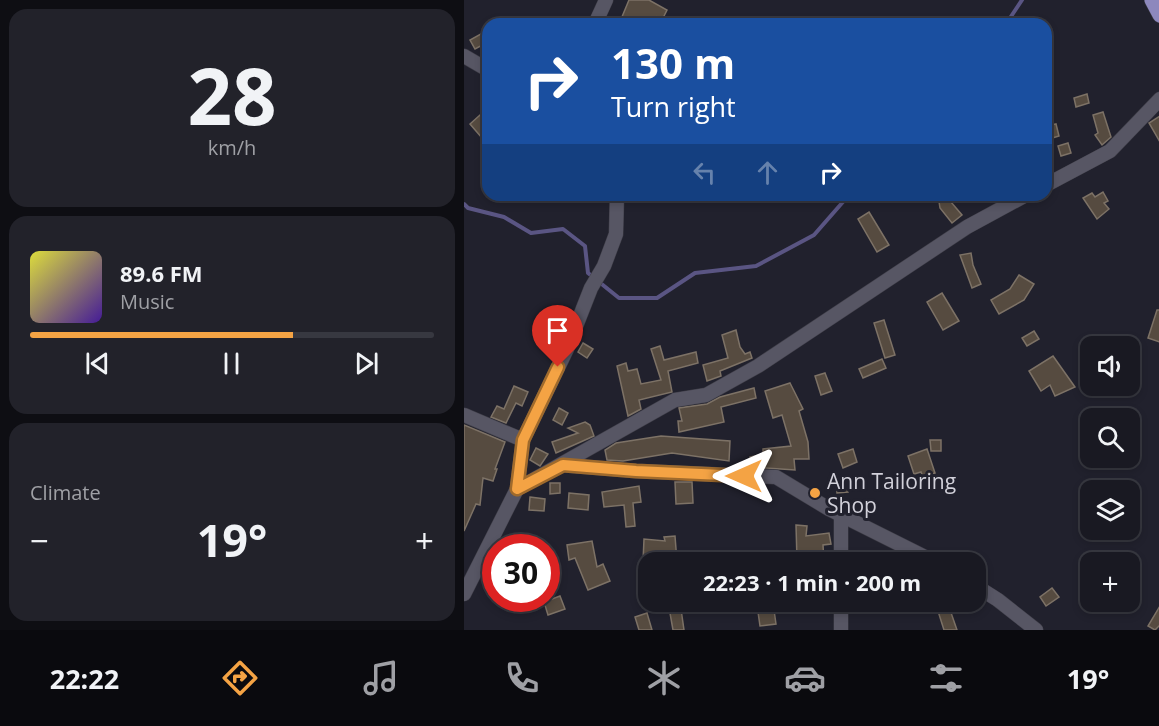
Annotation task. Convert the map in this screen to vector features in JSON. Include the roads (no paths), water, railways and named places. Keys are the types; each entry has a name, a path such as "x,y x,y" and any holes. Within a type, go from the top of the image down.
{"main road":[{"path":"1152,0 1160,15"}],"street":[{"path":"598,18 606,0"},
{"path":"464,56 482,66"},
{"path":"1052,182 1110,151 1160,99"},
{"path":"464,594 517,489 523,440 567,349 591,288 604,266 616,234 617,201"},
{"path":"517,489 563,465 604,437 675,400 687,396 706,395 758,366 958,233 1015,201"},
{"path":"464,415 523,440"},
{"path":"563,465 636,471 769,476 788,482 841,514 915,552"},
{"path":"841,514 841,552"},
{"path":"986,592 1036,630"},
{"path":"841,612 841,630"}],"waterway":[{"path":"1010,18 1022,0"},
{"path":"464,204 468,208 504,217 531,233 563,229 585,246 588,273 619,298 657,298 695,273 756,266 814,235 844,201"}],"place":[{"name":"Ann Tailoring Shop","path":"815,493"}]}
